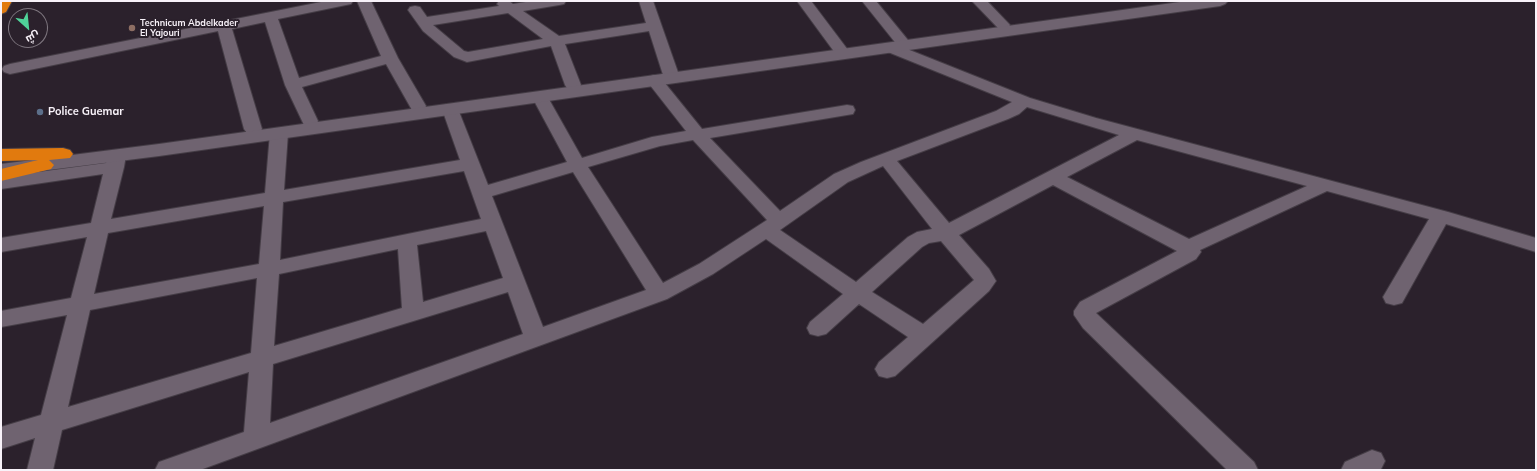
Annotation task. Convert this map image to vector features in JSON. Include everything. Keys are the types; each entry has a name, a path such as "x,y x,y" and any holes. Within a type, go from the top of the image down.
{"highway":[{"path":"1,9 4,1"},
{"path":"1,155 63,154"},
{"path":"1,175 44,165"}],"street":[{"path":"10,69 346,1"},
{"path":"364,1 390,58 418,106"},
{"path":"559,1 504,5 419,16 428,28 459,54 468,57 556,41 653,26"},
{"path":"646,1 653,26 671,75"},
{"path":"804,1 840,51"},
{"path":"869,1 898,44 1024,100 1134,134 1441,216 1536,245"},
{"path":"979,1 1003,25"},
{"path":"898,44 1003,25 1173,1"},
{"path":"1,159 63,154 573,85 671,75 840,51 1220,1"},
{"path":"504,5 556,41 573,85"},
{"path":"270,16 293,85 310,121"},
{"path":"224,26 253,129"},
{"path":"293,85 390,58"},
{"path":"1,183 116,161 280,133 540,97 654,80 671,75"},
{"path":"654,80 772,226 856,293 923,335"},
{"path":"540,97 577,164 659,294"},
{"path":"168,470 659,294 706,269 772,226 841,178 886,159 1002,115 1013,110 1024,100"},
{"path":"450,109 536,339"},
{"path":"482,193 658,141 847,110"},
{"path":"256,439 280,133"},
{"path":"818,328 915,242 924,237 946,233 1134,134"},
{"path":"886,159 946,233 982,274 985,281 923,335 887,369"},
{"path":"1,170 44,165 116,161"},
{"path":"40,470 116,161"},
{"path":"1,244 470,164"},
{"path":"1052,177 1188,248 1191,252 1088,308 1085,311 1085,315 1246,470"},
{"path":"1188,248 1325,185"},
{"path":"1394,297 1441,216"},
{"path":"1,319 269,269 493,224"},
{"path":"407,241 413,312"},
{"path":"1,438 514,282"}],"place":[{"name":"Technicum Abdelkader El Yajouri","path":"132,28"},
{"name":"Police Guemar","path":"40,112"}]}
